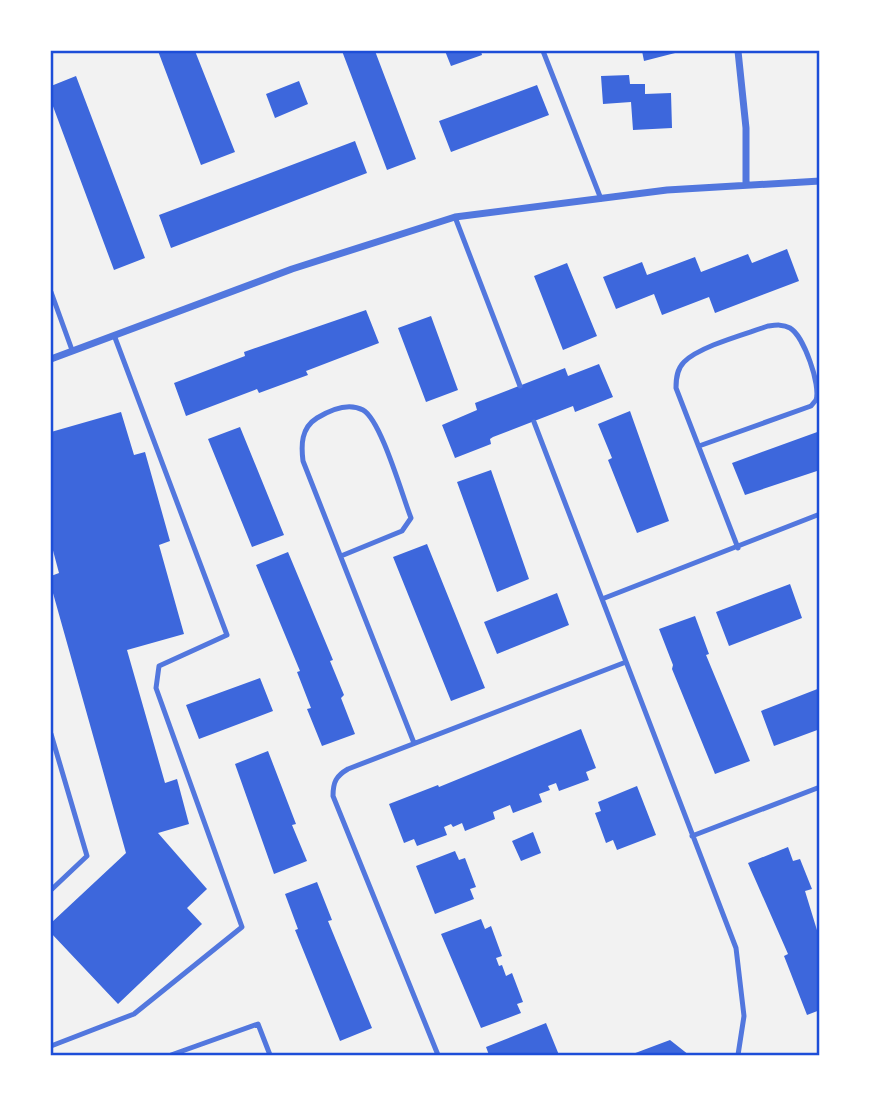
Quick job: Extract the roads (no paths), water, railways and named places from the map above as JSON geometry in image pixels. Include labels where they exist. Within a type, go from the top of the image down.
[{"type":"street","points":[[738,51],[746,128],[746,184]]},
{"type":"street","points":[[51,359],[292,269],[454,217],[746,184],[820,181]]},
{"type":"lane","points":[[543,51],[601,199]]},
{"type":"lane","points":[[454,217],[520,386]]},
{"type":"lane","points":[[51,292],[72,351]]},
{"type":"lane","points":[[699,446],[811,406],[816,400],[818,384],[799,336],[790,328],[779,324],[768,326],[694,355],[683,362],[676,374],[676,388],[738,548]]},
{"type":"lane","points":[[51,1046],[134,1014],[242,927],[156,688],[159,666],[227,635],[114,335]]},
{"type":"lane","points":[[341,556],[402,531],[411,518],[372,418],[352,406],[340,407],[315,419],[305,431],[301,446],[303,461],[414,743]]},
{"type":"lane","points":[[534,422],[736,948],[744,1016],[738,1055]]},
{"type":"lane","points":[[602,599],[820,514]]},
{"type":"lane","points":[[438,1055],[333,796],[333,784],[339,774],[348,769],[626,662]]},
{"type":"lane","points":[[51,734],[87,856],[51,890]]},
{"type":"lane","points":[[692,836],[820,788]]},
{"type":"lane","points":[[171,1055],[258,1024],[270,1055]]}]
